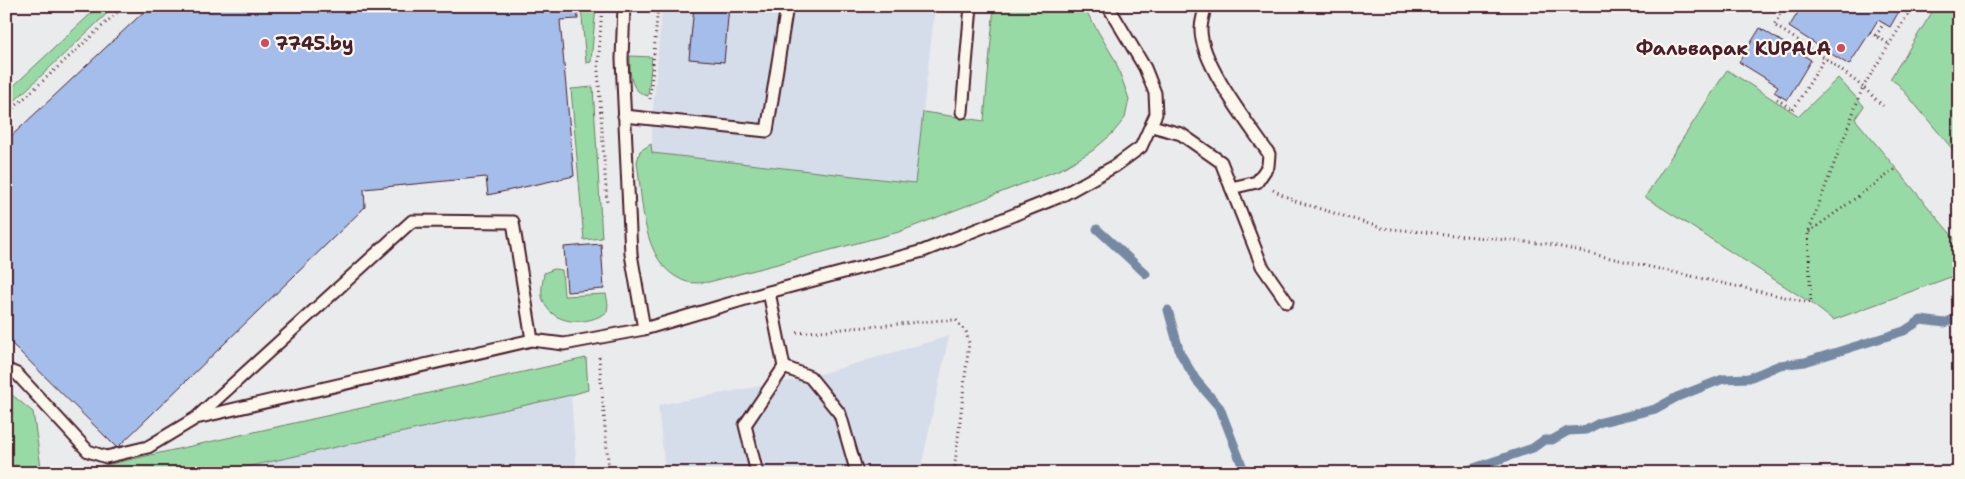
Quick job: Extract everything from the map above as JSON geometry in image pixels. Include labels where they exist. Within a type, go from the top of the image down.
[{"type":"lane","points":[[624,6],[622,58],[631,254],[644,329]]},
{"type":"lane","points":[[624,116],[767,131],[787,6]]},
{"type":"lane","points":[[962,112],[971,6]]},
{"type":"lane","points":[[196,418],[532,340],[564,344],[644,329],[769,292],[923,252],[1061,196],[1115,166],[1141,148],[1156,114],[1155,93],[1145,68],[1108,6]]},
{"type":"lane","points":[[1205,6],[1201,31],[1207,54],[1225,90],[1269,154],[1268,166],[1257,182],[1231,188]]},
{"type":"lane","points":[[1152,126],[1181,134],[1221,162],[1262,266],[1287,302]]},
{"type":"lane","points":[[6,369],[17,374],[88,451],[106,457],[148,447],[196,418],[412,221],[512,222],[532,340]]},
{"type":"lane","points":[[757,473],[744,425],[784,366],[769,292]]},
{"type":"lane","points":[[784,366],[810,377],[840,414],[857,473]]},
{"type":"path","points":[[6,115],[124,6]]},
{"type":"path","points":[[602,6],[598,70],[607,208]]},
{"type":"path","points":[[648,120],[658,6]]},
{"type":"path","points":[[1786,6],[1774,25],[1825,58],[1863,87],[1883,106]]},
{"type":"path","points":[[1257,182],[1295,201],[1382,228],[1548,244],[1811,303],[1808,233],[1863,87],[1913,6]]},
{"type":"path","points":[[1876,36],[1884,23]]},
{"type":"path","points":[[1870,32],[1889,44]]},
{"type":"path","points":[[1780,95],[1777,99],[1793,110],[1825,58]]},
{"type":"path","points":[[1808,233],[1897,168]]},
{"type":"path","points":[[777,328],[802,334],[956,320],[966,332],[969,343],[954,473]]},
{"type":"path","points":[[598,354],[609,473]]},
{"type":"shaded area","points":[[662,6],[935,6],[915,183],[652,153],[652,120]]},
{"type":"shaded area","points":[[949,336],[920,473],[665,473],[658,405],[810,377]]},
{"type":"shaded area","points":[[571,395],[577,473],[219,473]]},
{"type":"green space","points":[[99,6],[115,6],[6,109],[6,93]]},
{"type":"green space","points":[[581,6],[596,6],[591,62],[586,63]]},
{"type":"green space","points":[[994,6],[1083,6],[1115,60],[1129,99],[1125,118],[1112,134],[1092,151],[1061,169],[899,232],[709,282],[692,283],[682,280],[669,271],[659,259],[651,245],[643,211],[637,162],[640,151],[651,144],[652,153],[915,183],[923,112],[984,121]]},
{"type":"green space","points":[[1936,6],[1959,6],[1959,157],[1898,84],[1890,79]]},
{"type":"green space","points":[[630,56],[652,57],[648,96],[642,94],[634,86],[631,75]]},
{"type":"green space","points":[[1727,70],[1799,116],[1838,78],[1864,106],[1855,119],[1959,244],[1959,274],[1833,320],[1811,303],[1645,197]]},
{"type":"green space","points":[[593,87],[602,238],[584,240],[571,89]]},
{"type":"green space","points":[[554,269],[562,270],[564,296],[606,294],[607,312],[599,317],[581,321],[562,319],[554,315],[543,300],[542,290],[544,273]]},
{"type":"green space","points":[[586,358],[588,390],[571,395],[219,473],[70,473]]},
{"type":"green space","points":[[6,390],[33,412],[41,467],[50,473],[6,473]]},
{"type":"building","points":[[150,6],[577,6],[578,19],[560,20],[574,176],[488,195],[486,177],[364,189],[365,207],[117,448],[6,338],[6,141]]},
{"type":"building","points":[[694,6],[729,6],[724,62],[689,59]]},
{"type":"building","name":"Фальварак KUPALA","points":[[1802,6],[1902,6],[1890,27],[1878,20],[1849,65],[1789,27]]},
{"type":"building","points":[[1760,28],[1811,60],[1787,100],[1774,92],[1778,86],[1739,62]]},
{"type":"building","points":[[601,244],[604,289],[567,292],[564,247]]},
{"type":"waterway","points":[[1097,229],[1146,274]]},
{"type":"waterway","points":[[1168,310],[1180,353],[1196,380],[1220,408],[1245,473]]},
{"type":"waterway","points":[[1459,473],[1533,448],[1544,440],[1552,440],[1568,431],[1586,430],[1601,422],[1655,409],[1677,397],[1723,379],[1749,378],[1780,365],[1805,362],[1904,331],[1921,320],[1945,323],[1959,316]]},
{"type":"place","name":"7745.by","points":[[265,43]]},
{"type":"place","name":"Фальварак KUPALA","points":[[1841,48]]}]
